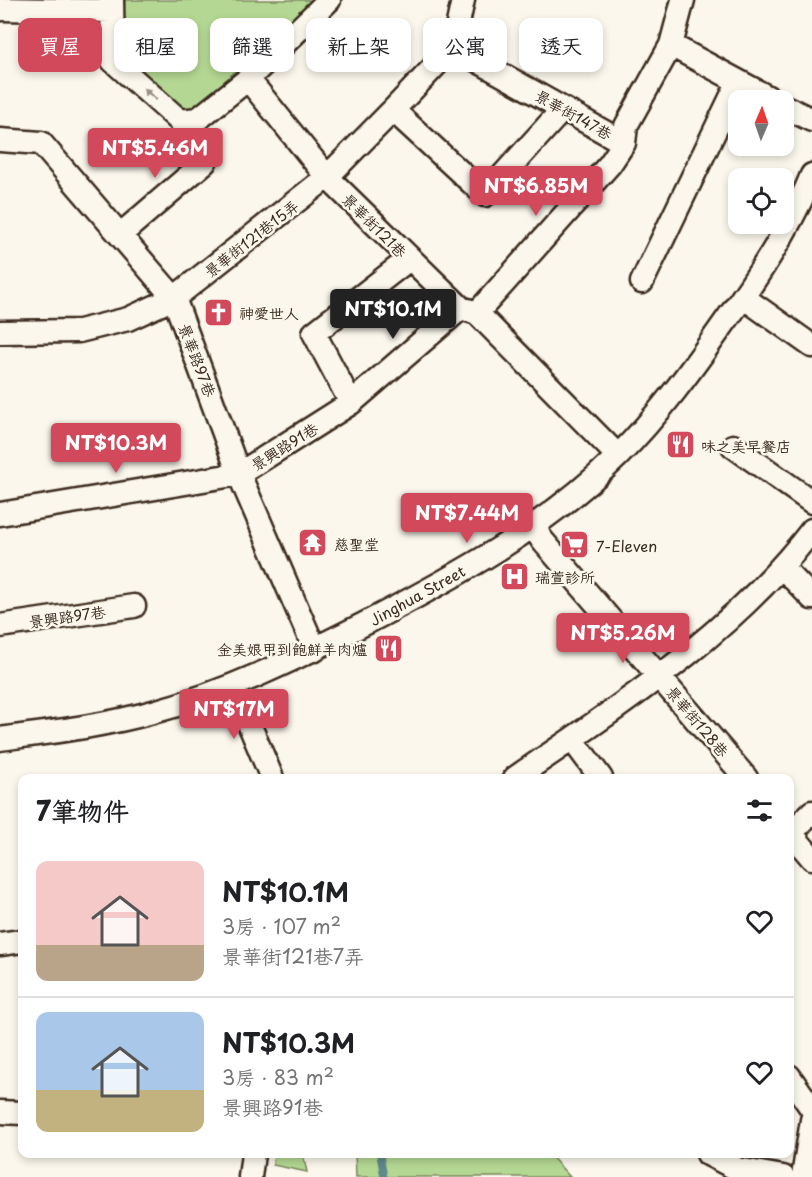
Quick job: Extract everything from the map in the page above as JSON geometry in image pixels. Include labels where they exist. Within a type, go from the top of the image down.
[{"type":"street","points":[[180,121],[198,119],[248,80],[328,0]]},
{"type":"street","points":[[459,18],[463,0]]},
{"type":"street","name":"景華街147巷","points":[[497,72],[624,142],[626,126],[671,45],[683,0]]},
{"type":"street","points":[[0,9],[111,5],[113,62],[180,121],[205,162],[120,235]]},
{"type":"street","points":[[671,45],[752,90]]},
{"type":"street","name":"景華街121巷15弄","points":[[0,332],[79,331],[128,319],[174,298],[327,177],[429,72]]},
{"type":"street","name":"景華街121巷","points":[[248,80],[327,177],[409,259],[469,311],[618,456]]},
{"type":"street","points":[[642,282],[738,83]]},
{"type":"street","points":[[393,110],[485,195],[563,109]]},
{"type":"street","points":[[794,111],[812,120]]},
{"type":"street","name":"景華路97巷","points":[[0,140],[41,142],[174,298],[239,474],[315,650]]},
{"type":"street","name":"景興路91巷","points":[[0,514],[239,474],[351,403],[469,311],[610,164],[624,142]]},
{"type":"street","name":"Jinghua Street","points":[[0,739],[113,721],[153,712],[233,686],[315,650],[431,589],[534,527],[618,456],[671,399],[743,297],[788,225],[812,175]]},
{"type":"street","points":[[351,403],[314,333],[409,259]]},
{"type":"street","points":[[743,297],[812,346]]},
{"type":"street","points":[[733,446],[812,502]]},
{"type":"street","name":"景華街128巷","points":[[534,527],[542,540],[743,774]]},
{"type":"street","points":[[521,774],[661,677],[783,568],[812,530]]},
{"type":"street","points":[[783,568],[812,598]]},
{"type":"street","name":"景興路97巷","points":[[0,626],[134,606]]},
{"type":"street","points":[[233,686],[270,774]]},
{"type":"street","points":[[572,739],[598,774]]},
{"type":"street","points":[[794,829],[812,812]]},
{"type":"street","points":[[794,838],[812,858]]},
{"type":"street","points":[[0,944],[18,942]]},
{"type":"street","points":[[794,1083],[812,1109]]},
{"type":"street","points":[[0,1112],[18,1113]]},
{"type":"street","points":[[803,1177],[812,1120]]},
{"type":"street","points":[[250,1177],[252,1158]]},
{"type":"street","points":[[716,1158],[737,1169],[783,1177]]},
{"type":"green space","points":[[123,0],[314,0],[294,18],[210,18],[210,72],[235,72],[194,109],[181,108],[139,72],[198,72],[198,18],[123,18]]},
{"type":"green space","points":[[274,1158],[304,1158],[307,1172],[273,1165]]},
{"type":"green space","points":[[355,1158],[553,1158],[570,1177],[356,1177]]},
{"type":"waterway","points":[[381,1158],[384,1177]]},
{"type":"place","name":"神愛世人","points":[[218,312]]},
{"type":"place","name":"味之美早餐店","points":[[680,445]]},
{"type":"place","name":"慈聖堂","points":[[313,543]]},
{"type":"place","name":"7-Eleven","points":[[575,545]]},
{"type":"place","name":"瑞萱診所","points":[[514,576]]},
{"type":"place","name":"金美娘甲到飽鮮羊肉爐","points":[[388,648]]}]
